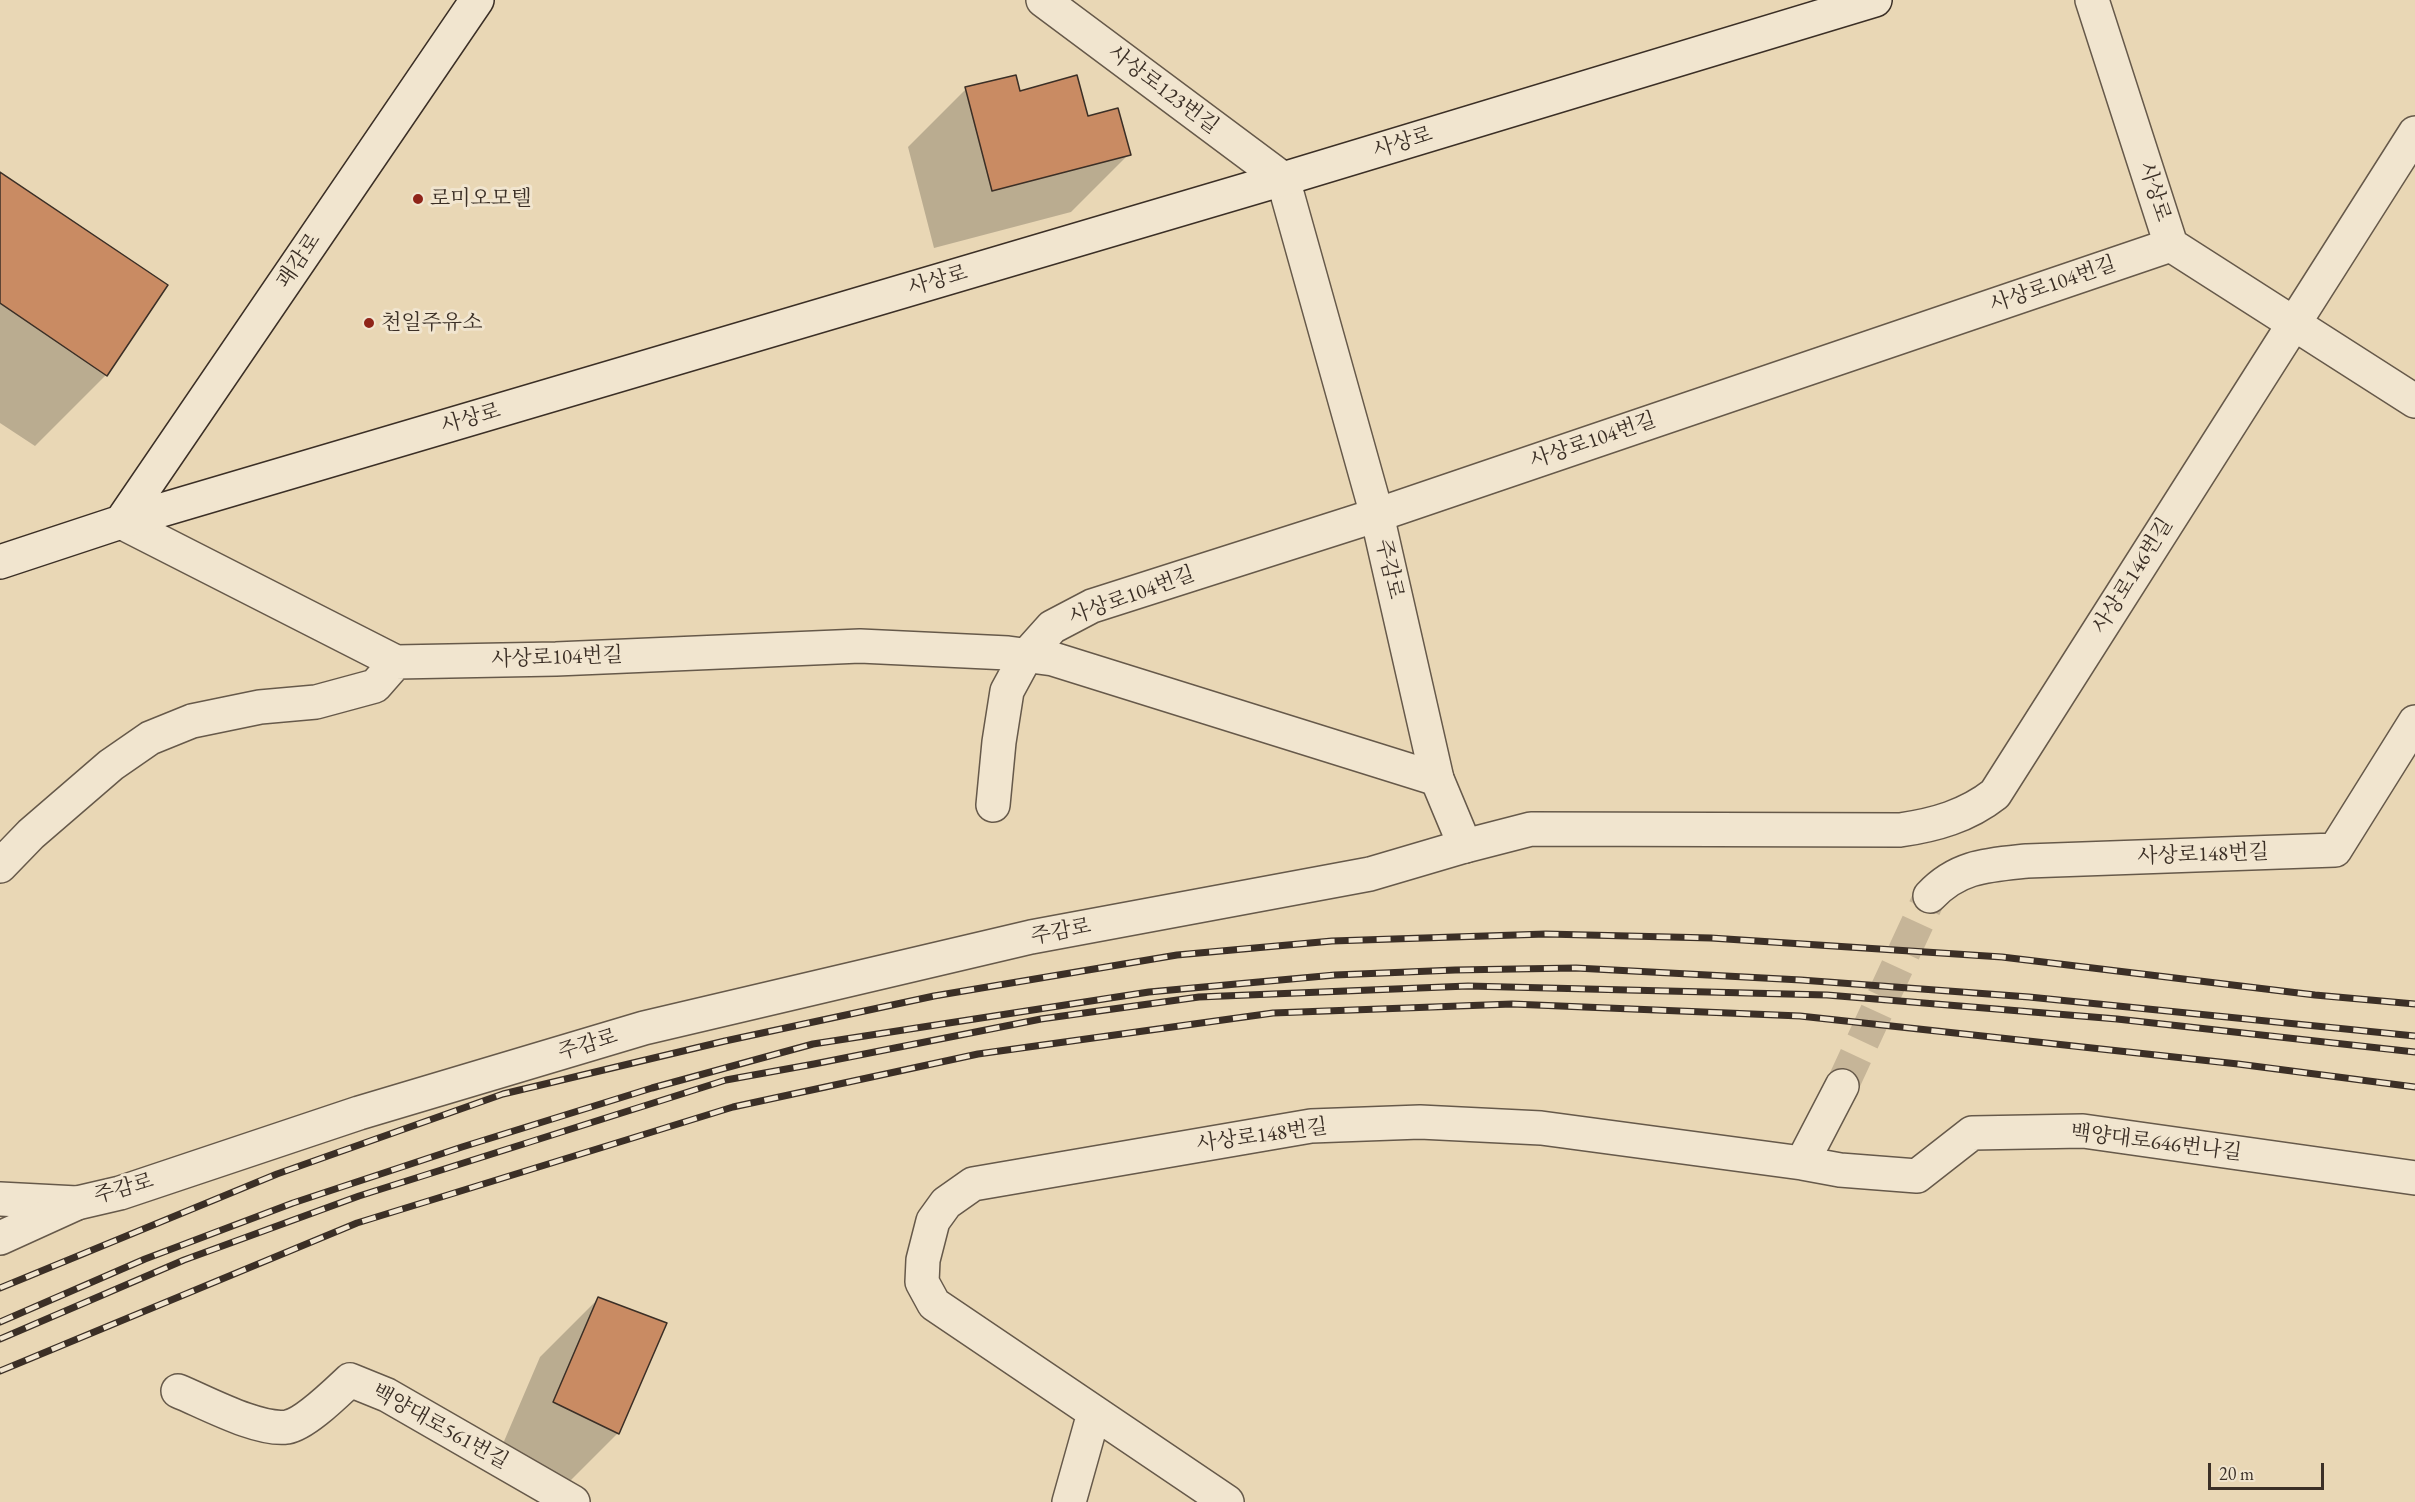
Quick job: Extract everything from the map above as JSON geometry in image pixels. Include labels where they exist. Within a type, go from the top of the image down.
[{"type":"street","name":"괘감로","points":[[121,522],[477,0]]},
{"type":"street","name":"사상로123번길","points":[[1043,0],[1283,179]]},
{"type":"street","name":"사상로","points":[[0,562],[121,522],[1283,179],[1875,0]]},
{"type":"street","name":"사상로","points":[[2092,0],[2171,245],[2294,322]]},
{"type":"street","name":"사상로146번길","points":[[1465,846],[1531,828],[1900,830],[1927,826],[1958,816],[1995,794],[2415,133]]},
{"type":"street","name":"주감로","points":[[0,1238],[77,1203],[120,1193],[359,1113],[644,1028],[1031,937],[1370,874],[1465,846],[1437,779],[1377,515],[1283,179]]},
{"type":"street","name":"사상로104번길","points":[[993,805],[999,741],[1007,691],[1026,656],[1052,627],[1092,606],[1377,515],[2171,245]]},
{"type":"street","points":[[2294,322],[2415,400]]},
{"type":"street","name":"사상로104번길","points":[[121,522],[396,662],[556,659],[860,646],[1053,659],[1437,779]]},
{"type":"street","points":[[0,866],[31,834],[111,765],[150,738],[192,721],[260,707],[316,702],[375,686],[396,662]]},
{"type":"street","name":"사상로148번길","points":[[1930,896],[1942,883],[1979,866],[2027,861],[2335,850],[2415,722]]},
{"type":"street","points":[[1802,1163],[1842,1086]]},
{"type":"street","name":"사상로148번길","points":[[1227,1502],[934,1304],[922,1282],[923,1260],[933,1221],[946,1203],[973,1184],[1311,1126],[1420,1122],[1541,1128],[1802,1163]]},
{"type":"street","name":"백양대로646번나길","points":[[1802,1163],[1840,1170],[1917,1176],[1972,1133],[2083,1131],[2415,1178]]},
{"type":"street","points":[[0,1199],[77,1203]]},
{"type":"street","name":"백양대로561번길","points":[[178,1391],[259,1424],[288,1427],[322,1407],[350,1380],[387,1395],[573,1502]]},
{"type":"street","points":[[1069,1502],[1094,1413]]},
{"type":"building","points":[[1016,75],[1020,91],[1077,75],[1088,116],[1118,108],[1131,155],[992,191],[965,87]]},
{"type":"building","points":[[0,172],[168,285],[107,376],[0,303]]},
{"type":"building","points":[[598,1297],[667,1323],[619,1434],[553,1402]]},
{"type":"tunnel","points":[[1842,1086],[1930,896]]},
{"type":"railway","points":[[0,1288],[277,1174],[503,1094],[725,1041],[934,996],[1177,955],[1332,941],[1546,934],[1711,938],[2002,957],[2315,995],[2415,1004]]},
{"type":"railway","points":[[0,1322],[145,1259],[293,1203],[652,1088],[813,1044],[1149,992],[1335,975],[1576,968],[1801,980],[2029,997],[2415,1036]]},
{"type":"railway","points":[[0,1339],[184,1260],[359,1196],[726,1080],[1041,1019],[1199,997],[1468,986],[1827,995],[2117,1019],[2415,1052]]},
{"type":"railway","points":[[0,1371],[357,1223],[733,1107],[978,1054],[1273,1013],[1512,1004],[1800,1016],[2238,1064],[2415,1087]]},
{"type":"place","name":"로미오모텔","points":[[418,199]]},
{"type":"place","name":"천일주유소","points":[[369,323]]}]
